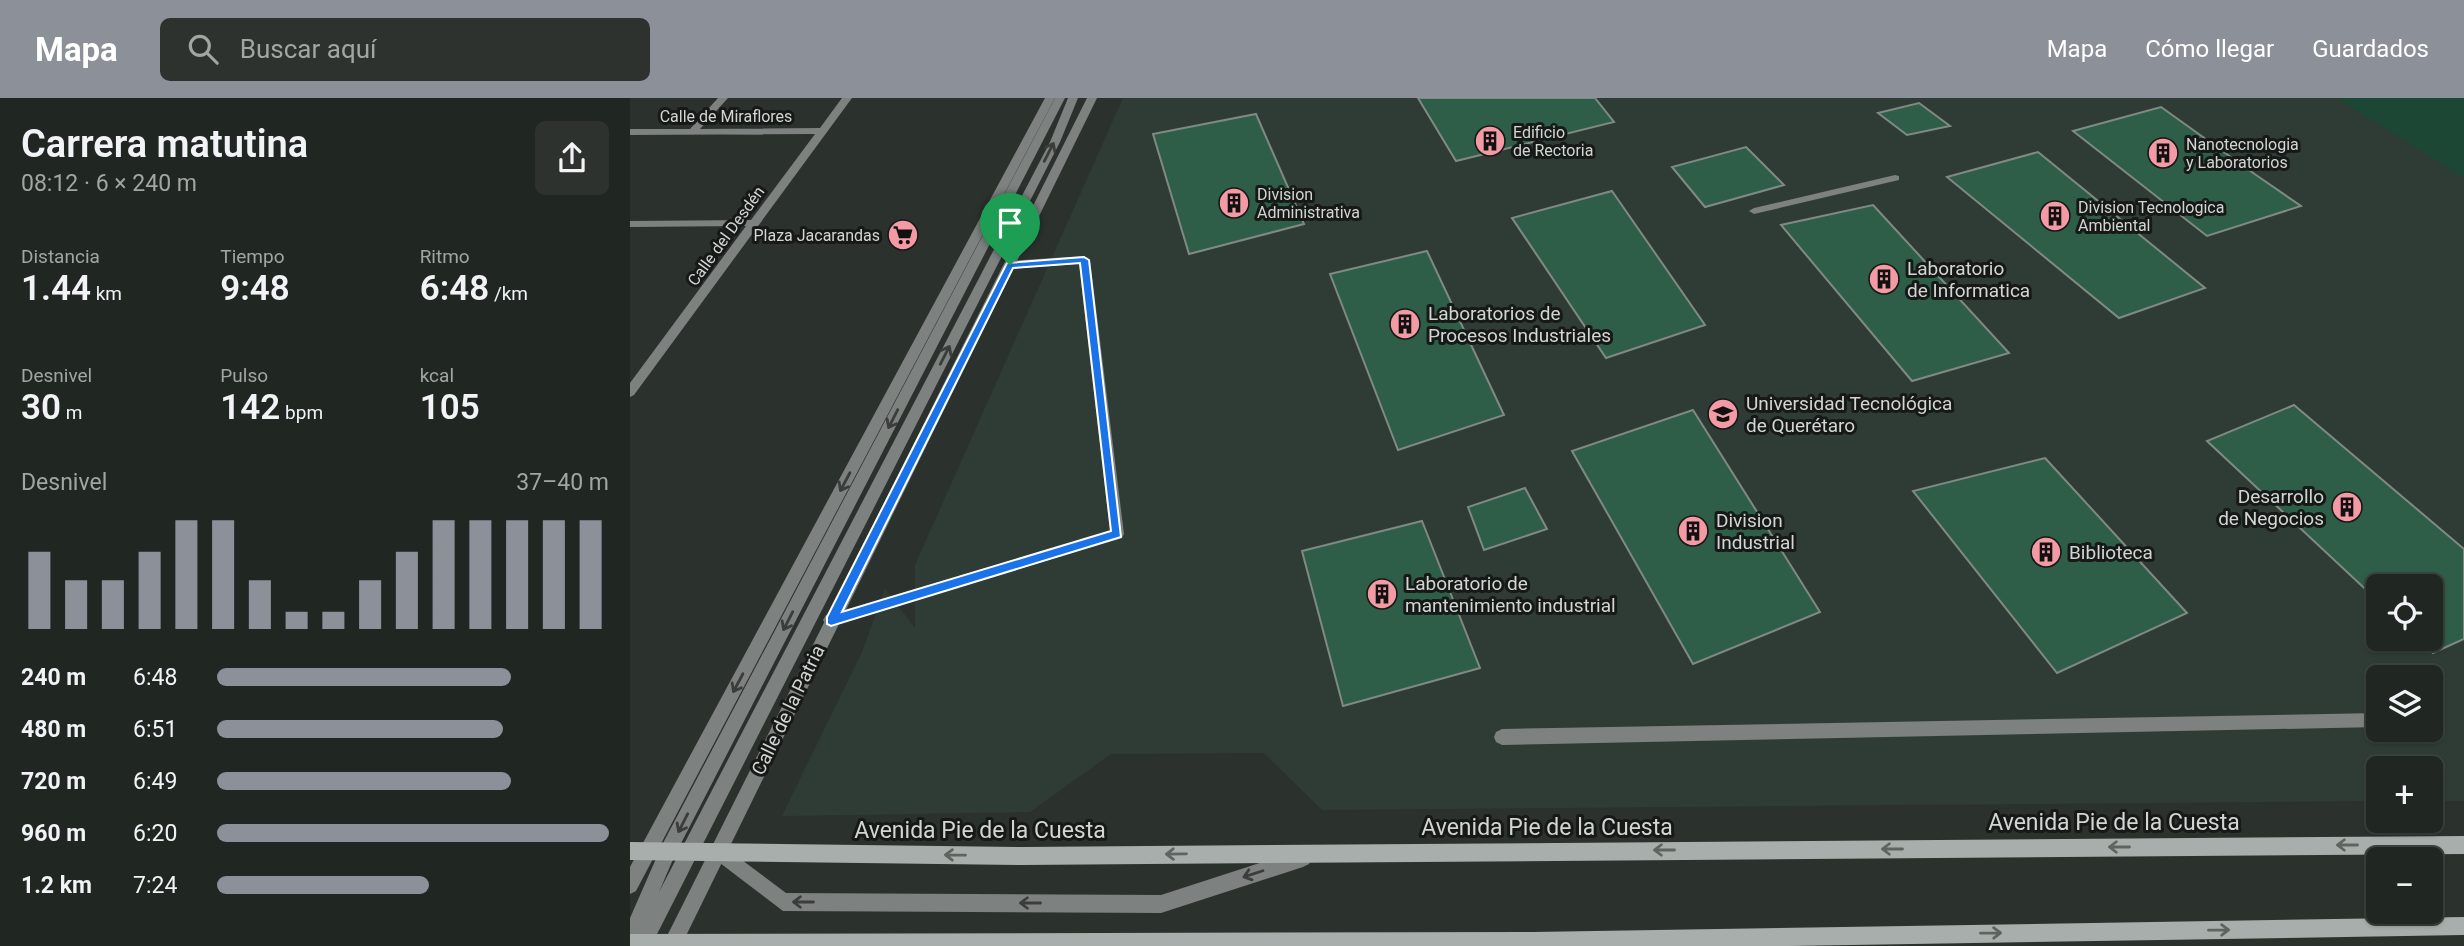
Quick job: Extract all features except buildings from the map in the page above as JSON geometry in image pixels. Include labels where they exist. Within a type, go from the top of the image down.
[{"type":"main road","name":"Avenida Pie de la Cuesta","points":[[639,851],[1023,856],[2464,845]]},
{"type":"main road","points":[[636,943],[1533,943],[2464,926]]},
{"type":"street","points":[[692,132],[723,98]]},
{"type":"street","name":"Calle del Desdén","points":[[630,392],[847,98]]},
{"type":"street","points":[[630,885],[639,851],[1050,98]]},
{"type":"street","points":[[636,943],[668,851],[1060,98]]},
{"type":"street","points":[[636,943],[689,851],[1055,142],[1073,98]]},
{"type":"street","name":"Calle de la Patria","points":[[673,944],[831,620],[1092,98]]},
{"type":"street","name":"Calle de Miraflores","points":[[630,132],[823,131]]},
{"type":"street","points":[[1754,211],[1895,178]]},
{"type":"street","points":[[630,224],[755,223]]},
{"type":"street","points":[[831,620],[1117,534],[1084,260],[1010,265]]},
{"type":"street","points":[[1502,737],[2366,720]]},
{"type":"street","points":[[718,851],[783,902],[1147,904],[1161,904],[1318,853]]},
{"type":"shaded area","name":"Universidad Tecnológica de Querétaro","points":[[1123,98],[2464,98],[2464,801],[2443,801],[2443,756],[2366,756],[2366,801],[1322,810],[1264,753],[1111,754],[1030,812],[782,816],[862,652],[885,589],[915,628],[915,565]]},
{"type":"green space","points":[[2337,98],[2464,98],[2464,178]]},
{"type":"place","name":"Edificio de Rectoria","points":[[1490,141]]},
{"type":"place","name":"Nanotecnologia y Laboratorios","points":[[2163,153]]},
{"type":"place","name":"Division Administrativa","points":[[1234,203]]},
{"type":"place","name":"Division Tecnologica Ambiental","points":[[2055,216]]},
{"type":"place","name":"Plaza Jacarandas","points":[[903,235]]},
{"type":"place","name":"Laboratorio de Informatica","points":[[1884,279]]},
{"type":"place","name":"Laboratorios de Procesos Industriales","points":[[1405,324]]},
{"type":"place","name":"Universidad Tecnológica de Querétaro","points":[[1723,414]]},
{"type":"place","name":"Desarrollo de Negocios","points":[[2347,507]]},
{"type":"place","name":"Division Industrial","points":[[1693,531]]},
{"type":"place","name":"Biblioteca","points":[[2046,552]]},
{"type":"place","name":"Laboratorio de mantenimiento industrial","points":[[1382,594]]},
{"type":"route","points":[[1084,260],[1117,534],[831,620],[921,443],[1010,265],[1084,260]]}]
